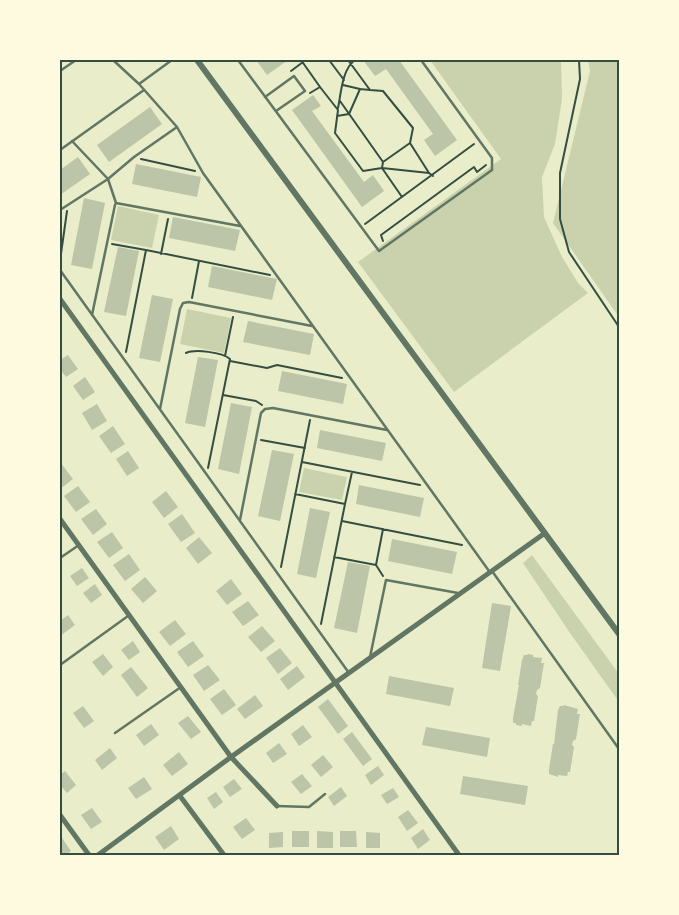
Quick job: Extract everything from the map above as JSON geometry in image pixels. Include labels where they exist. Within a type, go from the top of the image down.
[{"type":"street","points":[[197,60],[619,634]]},
{"type":"street","points":[[60,299],[460,855]]},
{"type":"street","points":[[60,518],[231,757],[277,806]]},
{"type":"street","points":[[98,855],[231,757],[545,533]]},
{"type":"street","points":[[180,796],[224,855]]},
{"type":"street","points":[[60,816],[90,855]]},
{"type":"lane","points":[[60,71],[76,60]]},
{"type":"lane","points":[[113,60],[139,84],[177,127],[203,173],[619,749]]},
{"type":"lane","points":[[139,84],[172,60]]},
{"type":"lane","points":[[238,60],[379,251],[492,170],[492,158],[421,60]]},
{"type":"lane","points":[[265,97],[294,76],[305,90],[276,111]]},
{"type":"lane","points":[[60,150],[144,90]]},
{"type":"lane","points":[[60,210],[108,178],[177,127]]},
{"type":"lane","points":[[72,141],[108,178],[116,203],[92,315]]},
{"type":"lane","points":[[116,203],[242,227]]},
{"type":"lane","points":[[60,270],[349,673]]},
{"type":"lane","points":[[160,409],[180,309],[184,303],[191,302],[314,326]]},
{"type":"lane","points":[[240,521],[261,413],[265,409],[273,408],[388,431]]},
{"type":"lane","points":[[60,558],[79,544]]},
{"type":"lane","points":[[369,659],[386,580],[460,594]]},
{"type":"lane","points":[[60,664],[129,615]]},
{"type":"lane","points":[[115,733],[181,687]]},
{"type":"lane","points":[[277,806],[309,807],[325,794]]},
{"type":"path","points":[[329,60],[344,80]]},
{"type":"path","points":[[348,60],[370,90]]},
{"type":"path","points":[[355,60],[350,63],[344,80],[335,133],[363,171],[382,168],[429,173]]},
{"type":"path","points":[[579,60],[580,80],[560,173],[560,219],[569,252],[619,327]]},
{"type":"path","points":[[287,74],[302,61],[338,110]]},
{"type":"path","points":[[343,85],[384,91],[413,128],[410,143],[383,162]]},
{"type":"path","points":[[306,96],[320,87]]},
{"type":"path","points":[[349,114],[360,89]]},
{"type":"path","points":[[340,101],[383,162],[382,168],[402,197]]},
{"type":"path","points":[[337,116],[349,114]]},
{"type":"path","points":[[361,227],[479,140]]},
{"type":"path","points":[[410,143],[432,176]]},
{"type":"path","points":[[475,144],[479,149]]},
{"type":"path","points":[[134,157],[203,173]]},
{"type":"path","points":[[380,242],[384,241],[381,235],[474,167],[477,172],[486,166],[488,161]]},
{"type":"path","points":[[60,261],[68,204]]},
{"type":"path","points":[[161,254],[170,212]]},
{"type":"path","points":[[107,243],[278,277]]},
{"type":"path","points":[[124,360],[146,250]]},
{"type":"path","points":[[191,302],[199,261]]},
{"type":"path","points":[[225,356],[234,311]]},
{"type":"path","points":[[186,353],[195,350],[225,356],[230,361],[267,368],[277,365],[352,380]]},
{"type":"path","points":[[207,475],[230,361]]},
{"type":"path","points":[[223,395],[256,402],[265,409]]},
{"type":"path","points":[[279,576],[311,415]]},
{"type":"path","points":[[256,439],[305,448]]},
{"type":"path","points":[[302,462],[428,487]]},
{"type":"path","points":[[319,632],[352,472]]},
{"type":"path","points":[[295,494],[345,504]]},
{"type":"path","points":[[342,520],[471,546]]},
{"type":"path","points":[[376,566],[383,529]]},
{"type":"path","points":[[334,557],[376,566],[386,580]]},
{"type":"green space","points":[[430,60],[561,60],[562,99],[555,144],[542,177],[544,217],[562,257],[578,283],[588,293],[454,392],[358,262],[501,159]]},
{"type":"green space","points":[[588,60],[619,60],[619,317],[553,223],[590,71]]},
{"type":"green space","points":[[118,206],[159,215],[152,248],[111,240]]},
{"type":"green space","points":[[187,309],[231,318],[224,353],[180,344]]},
{"type":"green space","points":[[304,468],[347,477],[342,500],[299,492]]},
{"type":"green space","points":[[532,555],[619,674],[619,702],[523,563]]},
{"type":"building","points":[[256,60],[288,60],[267,75]]},
{"type":"building","points":[[363,60],[399,60],[457,140],[435,156],[424,140],[433,134],[386,69],[375,76]]},
{"type":"building","points":[[313,95],[321,106],[312,111],[364,182],[373,175],[384,191],[362,207],[292,110]]},
{"type":"building","points":[[150,107],[162,124],[109,162],[97,145]]},
{"type":"building","points":[[78,157],[90,174],[60,195],[60,170]]},
{"type":"building","points":[[136,164],[201,177],[197,197],[132,184]]},
{"type":"building","points":[[84,198],[105,203],[92,269],[71,265]]},
{"type":"building","points":[[173,217],[240,230],[235,251],[169,238]]},
{"type":"building","points":[[118,247],[139,251],[126,316],[104,312]]},
{"type":"building","points":[[212,266],[277,279],[272,300],[208,287]]},
{"type":"building","points":[[152,295],[173,299],[160,362],[139,358]]},
{"type":"building","points":[[248,321],[314,334],[310,355],[243,342]]},
{"type":"building","points":[[68,355],[78,369],[66,377],[60,369],[60,360]]},
{"type":"building","points":[[198,357],[218,360],[205,427],[185,423]]},
{"type":"building","points":[[282,371],[347,384],[343,404],[278,391]]},
{"type":"building","points":[[85,377],[95,392],[83,400],[73,386]]},
{"type":"building","points":[[231,403],[252,407],[239,474],[218,469]]},
{"type":"building","points":[[97,404],[107,421],[92,430],[82,413]]},
{"type":"building","points":[[113,426],[125,444],[111,453],[99,436]]},
{"type":"building","points":[[320,430],[386,443],[382,461],[317,448]]},
{"type":"building","points":[[272,450],[294,454],[280,521],[258,516]]},
{"type":"building","points":[[128,451],[139,468],[127,476],[116,459]]},
{"type":"building","points":[[60,462],[73,479],[60,489]]},
{"type":"building","points":[[359,485],[424,498],[420,517],[356,504]]},
{"type":"building","points":[[78,486],[90,502],[76,512],[64,496]]},
{"type":"building","points":[[166,491],[178,507],[164,518],[152,502]]},
{"type":"building","points":[[310,508],[330,512],[316,578],[297,574]]},
{"type":"building","points":[[96,509],[107,524],[93,535],[81,519]]},
{"type":"building","points":[[182,514],[195,533],[181,542],[168,524]]},
{"type":"building","points":[[112,532],[123,548],[109,558],[97,542]]},
{"type":"building","points":[[199,537],[212,553],[198,564],[186,548]]},
{"type":"building","points":[[392,539],[457,552],[452,574],[388,561]]},
{"type":"building","points":[[129,554],[140,570],[125,581],[113,565]]},
{"type":"building","points":[[348,562],[370,566],[357,633],[334,628]]},
{"type":"building","points":[[82,568],[89,578],[77,586],[70,576]]},
{"type":"building","points":[[145,577],[157,591],[143,603],[131,589]]},
{"type":"building","points":[[231,579],[242,594],[227,605],[216,591]]},
{"type":"building","points":[[95,584],[102,595],[91,603],[83,593]]},
{"type":"building","points":[[248,601],[259,615],[243,626],[232,612]]},
{"type":"building","points":[[492,603],[511,606],[500,671],[482,668]]},
{"type":"building","points":[[68,615],[75,625],[60,636],[60,621]]},
{"type":"building","points":[[175,620],[186,634],[170,646],[159,632]]},
{"type":"building","points":[[262,626],[275,641],[261,652],[248,637]]},
{"type":"building","points":[[133,641],[140,652],[129,660],[121,650]]},
{"type":"building","points":[[193,641],[204,656],[188,667],[177,652]]},
{"type":"building","points":[[280,648],[292,663],[278,674],[266,658]]},
{"type":"building","points":[[103,654],[113,667],[103,676],[92,662]]},
{"type":"building","points":[[524,655],[533,655],[533,657],[542,658],[541,663],[544,663],[540,688],[536,694],[538,696],[534,721],[532,721],[531,726],[522,724],[522,726],[513,723],[513,718],[522,660]]},
{"type":"building","points":[[208,665],[220,680],[204,691],[193,675]]},
{"type":"building","points":[[297,666],[305,677],[288,690],[280,679]]},
{"type":"building","points":[[131,667],[148,688],[137,697],[121,675]]},
{"type":"building","points":[[389,676],[454,688],[450,706],[386,694]]},
{"type":"building","points":[[224,689],[236,705],[222,715],[210,699]]},
{"type":"building","points":[[255,695],[263,706],[245,719],[237,709]]},
{"type":"building","points":[[328,699],[348,726],[338,734],[318,707]]},
{"type":"building","points":[[564,705],[578,709],[577,714],[580,714],[576,739],[572,745],[574,747],[570,772],[568,772],[567,776],[558,775],[558,777],[549,774],[549,769],[558,710],[560,706]]},
{"type":"building","points":[[83,706],[94,721],[84,728],[73,713]]},
{"type":"building","points":[[188,716],[201,732],[191,739],[178,723]]},
{"type":"building","points":[[151,724],[159,735],[144,746],[136,735]]},
{"type":"building","points":[[303,725],[312,737],[299,746],[291,734]]},
{"type":"building","points":[[426,727],[490,738],[487,757],[422,745]]},
{"type":"building","points":[[352,732],[372,759],[363,766],[343,739]]},
{"type":"building","points":[[279,743],[287,754],[273,763],[266,753]]},
{"type":"building","points":[[110,748],[117,758],[102,770],[95,760]]},
{"type":"building","points":[[179,752],[188,764],[172,776],[163,765]]},
{"type":"building","points":[[323,755],[333,767],[321,777],[311,765]]},
{"type":"building","points":[[378,766],[384,775],[371,785],[365,775]]},
{"type":"building","points":[[65,771],[76,785],[67,793],[60,785],[60,775]]},
{"type":"building","points":[[302,774],[312,786],[301,794],[291,782]]},
{"type":"building","points":[[463,776],[528,786],[525,805],[460,794]]},
{"type":"building","points":[[144,777],[152,789],[136,799],[128,788]]},
{"type":"building","points":[[234,779],[242,789],[230,797],[223,787]]},
{"type":"building","points":[[341,787],[347,796],[334,806],[328,797]]},
{"type":"building","points":[[393,788],[399,797],[387,804],[381,795]]},
{"type":"building","points":[[216,792],[223,802],[214,809],[207,798]]},
{"type":"building","points":[[92,808],[102,822],[91,829],[81,815]]},
{"type":"building","points":[[408,810],[418,823],[407,831],[398,817]]},
{"type":"building","points":[[246,818],[255,830],[242,839],[233,827]]},
{"type":"building","points":[[171,826],[179,839],[164,850],[155,837]]},
{"type":"building","points":[[423,829],[430,840],[418,849],[411,838]]},
{"type":"building","points":[[292,831],[309,831],[309,847],[292,847]]},
{"type":"building","points":[[317,831],[333,832],[333,848],[317,848]]},
{"type":"building","points":[[340,831],[356,831],[357,847],[340,847]]},
{"type":"building","points":[[283,832],[283,847],[269,848],[269,833]]},
{"type":"building","points":[[366,832],[380,833],[380,848],[366,848]]},
{"type":"building","points":[[62,838],[71,851],[66,855],[60,855],[60,840]]}]
